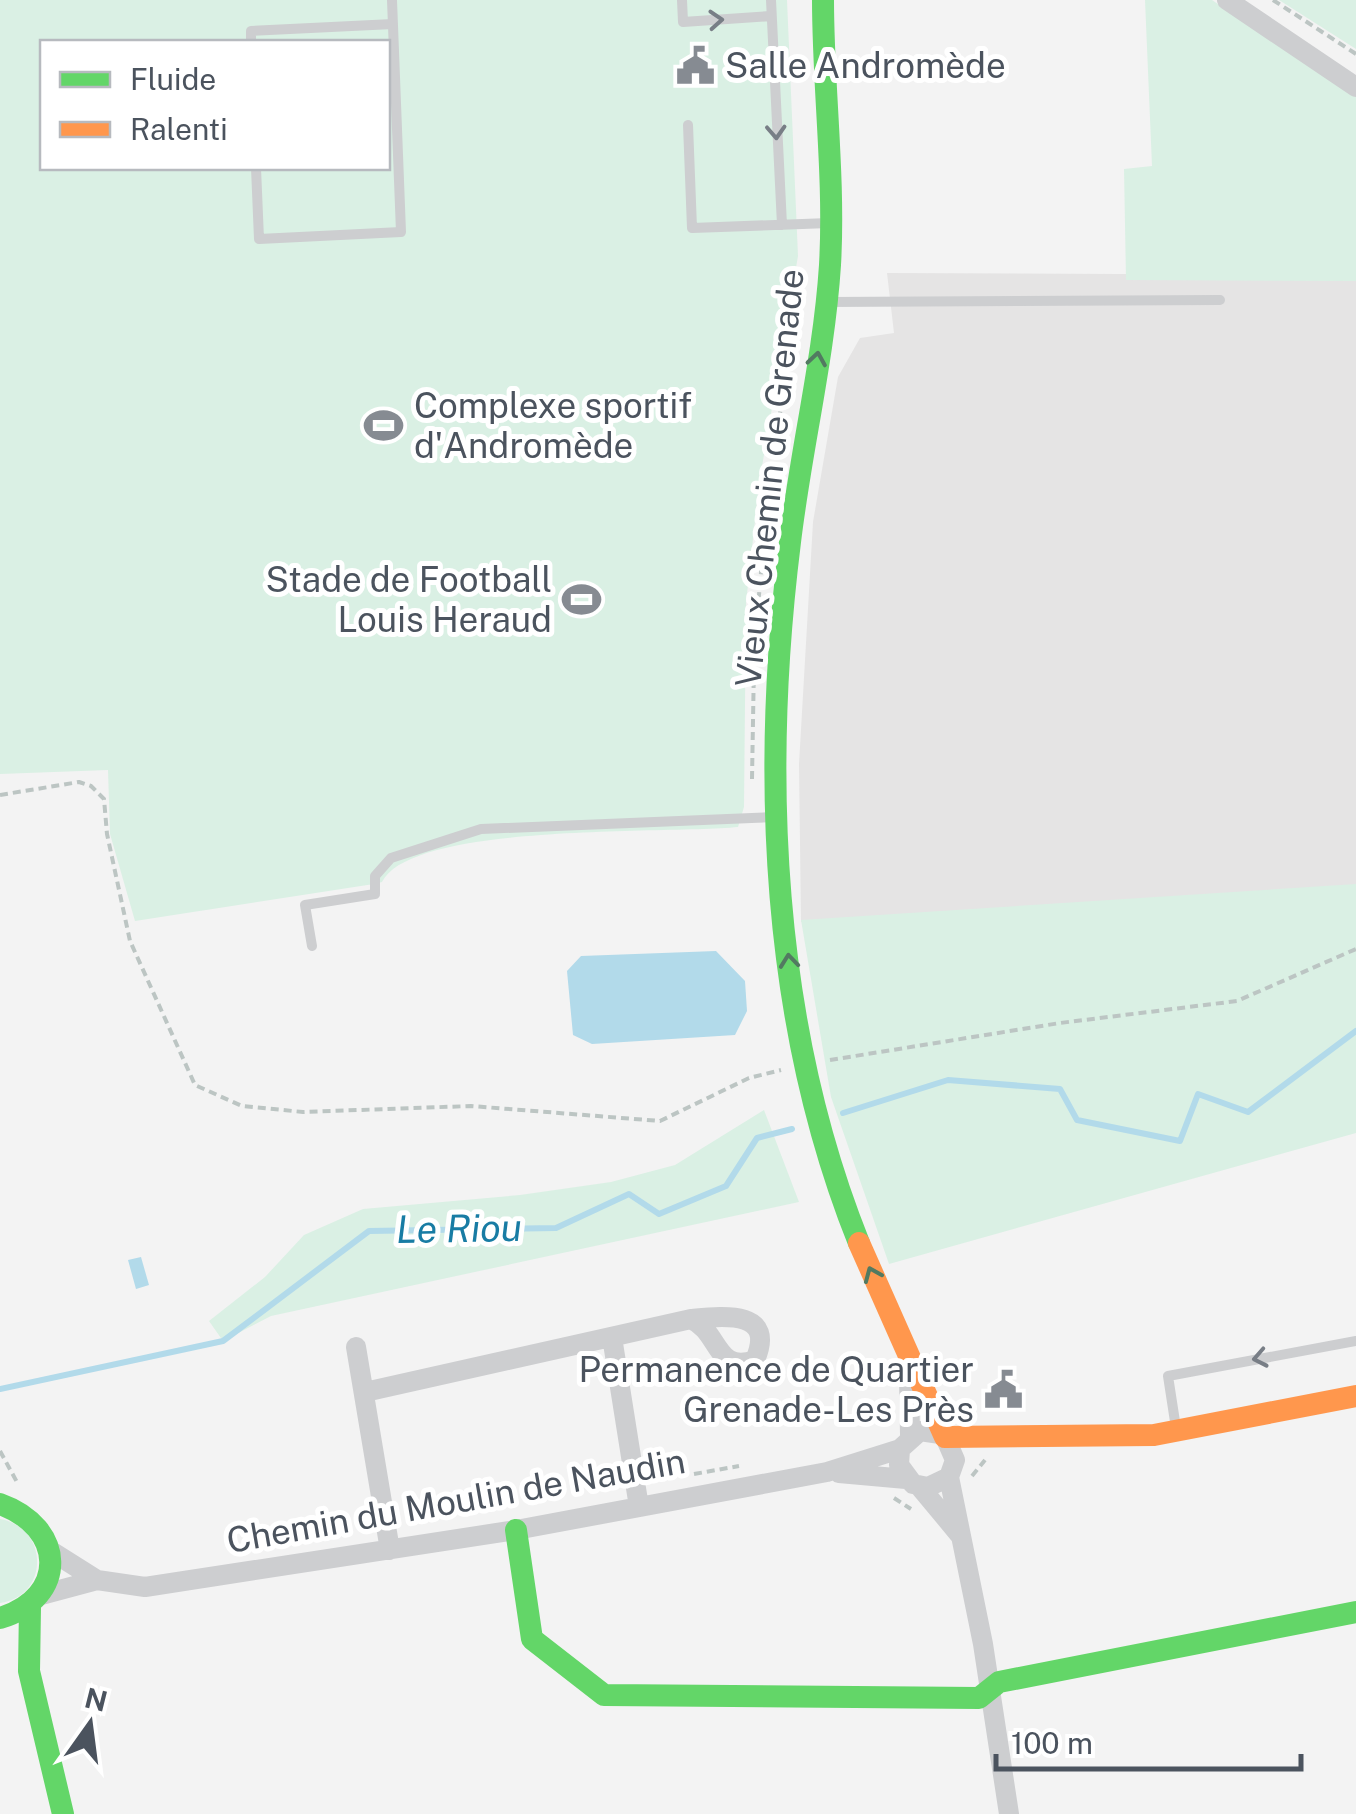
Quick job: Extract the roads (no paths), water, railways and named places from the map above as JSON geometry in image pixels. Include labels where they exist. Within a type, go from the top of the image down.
[{"type":"street","name":"Vieux Chemin de Grenade","points":[[822,0],[830,223],[826,302],[786,576],[779,685],[779,817],[790,975],[816,1110],[843,1201],[908,1364],[943,1435]]},
{"type":"street","points":[[1227,0],[1356,87]]},
{"type":"street","points":[[365,1392],[691,1319]]},
{"type":"street","points":[[612,1337],[639,1507]]},
{"type":"street","points":[[356,1347],[390,1550]]},
{"type":"street","name":"Vieux Chemin de Grenade","points":[[905,1442],[908,1364]]},
{"type":"street","points":[[959,1534],[898,1465],[905,1442],[920,1431],[1014,1437],[1176,1431],[1356,1396]]},
{"type":"street","points":[[943,1435],[952,1468],[959,1534],[990,1691],[1008,1814]]},
{"type":"street","points":[[913,1483],[936,1486],[980,1446],[1014,1437]]},
{"type":"street","name":"Chemin du Moulin de Naudin","points":[[51,1550],[97,1580],[145,1587],[516,1530],[827,1472],[905,1442]]},
{"type":"street","name":"Chemin du Moulin de Naudin","points":[[827,1472],[913,1483]]},
{"type":"street","points":[[0,1488],[8,1506],[42,1528],[51,1550],[51,1574],[36,1601],[29,1670],[63,1814]]},
{"type":"street","points":[[516,1530],[532,1639],[604,1694],[978,1698],[1000,1682],[1356,1612]]},
{"type":"street","name":"Chemin du Moulin de Naudin","points":[[36,1601],[97,1580]]},
{"type":"street","points":[[0,1618],[36,1601]]},
{"type":"street","points":[[0,1635],[29,1670]]},
{"type":"lane","points":[[256,170],[259,239],[401,232],[392,0]]},
{"type":"lane","points":[[682,0],[683,22],[771,16]]},
{"type":"lane","points":[[770,0],[782,225]]},
{"type":"lane","points":[[251,40],[251,31],[393,24]]},
{"type":"lane","points":[[688,126],[692,228],[830,223]]},
{"type":"lane","points":[[826,302],[1220,300]]},
{"type":"lane","points":[[312,946],[305,905],[375,894],[374,876],[391,858],[481,829],[779,817]]},
{"type":"lane","points":[[1176,1431],[1168,1376],[1356,1340]]},
{"type":"water","points":[[716,951],[745,981],[747,1011],[735,1035],[592,1044],[573,1035],[567,971],[581,956]]},
{"type":"water","points":[[141,1257],[149,1285],[136,1289],[128,1260]]},
{"type":"waterway","name":"Le Riou","points":[[843,1113],[948,1080],[1060,1089],[1077,1120],[1180,1141],[1198,1094],[1248,1112],[1356,1031]]},
{"type":"waterway","name":"Le Riou","points":[[0,1389],[223,1341],[369,1231],[556,1228],[629,1194],[659,1214],[726,1186],[757,1138],[792,1129]]},
{"type":"place","name":"Salle Andromède","points":[[695,66]]},
{"type":"place","name":"Complexe sportif d'Andromède","points":[[384,426]]},
{"type":"place","name":"Stade de Football Louis Heraud","points":[[582,600]]},
{"type":"place","name":"Permanence de Quartier Grenade-Les Près","points":[[1004,1390]]}]
